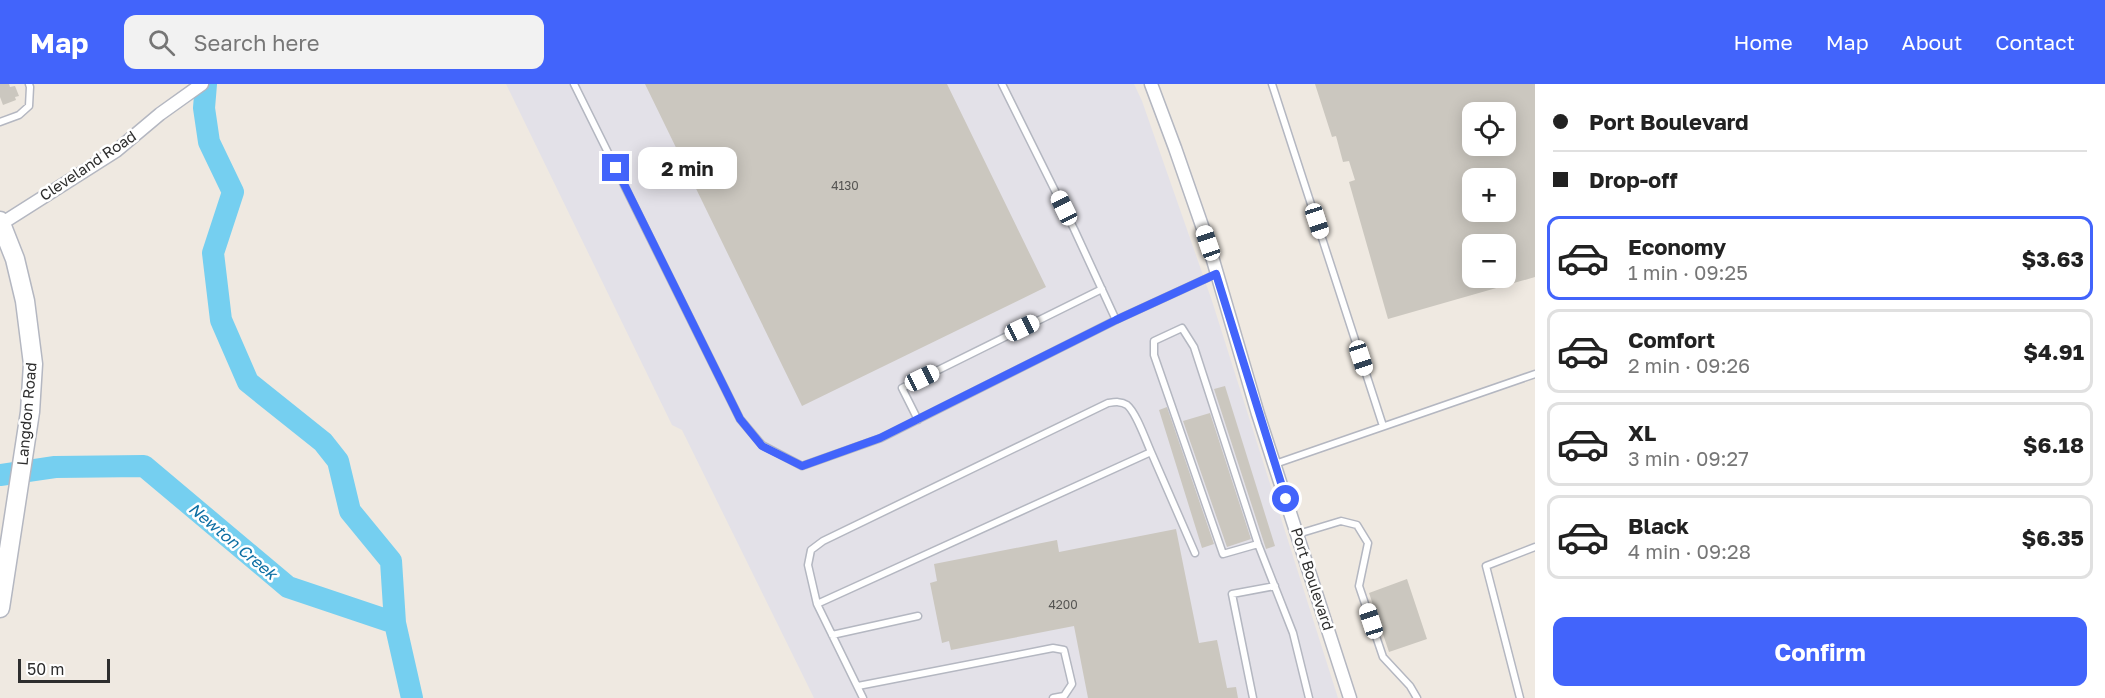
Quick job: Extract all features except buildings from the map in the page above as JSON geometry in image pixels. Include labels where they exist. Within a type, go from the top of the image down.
[{"type":"street","name":"Cleveland Road","points":[[1,222],[116,151],[160,114],[202,84]]},
{"type":"street","name":"Port Boulevard","points":[[1151,84],[1175,147],[1350,698]]},
{"type":"street","name":"Langdon Road","points":[[0,608],[26,438],[33,373],[25,301],[15,259],[1,222]]},
{"type":"lane","points":[[0,122],[19,115],[29,106],[29,84]]},
{"type":"lane","points":[[574,84],[740,419],[762,446],[802,466],[880,438],[1116,320],[1216,274]]},
{"type":"lane","points":[[1002,84],[1116,320]]},
{"type":"lane","points":[[1272,84],[1383,426]]},
{"type":"lane","points":[[918,420],[902,388],[1102,289]]},
{"type":"lane","points":[[1258,544],[1223,554],[1219,543],[1154,355],[1154,341],[1182,328],[1194,347],[1258,544],[1293,633],[1309,698]]},
{"type":"lane","points":[[1275,464],[1535,374]]},
{"type":"lane","points":[[863,698],[817,604],[808,565],[812,550],[823,541],[1108,403],[1117,402],[1126,405],[1131,411],[1195,553]]},
{"type":"lane","points":[[817,604],[1151,453]]},
{"type":"lane","points":[[1298,534],[1341,521],[1357,525],[1368,543],[1359,586],[1383,657],[1410,686],[1417,698]]},
{"type":"lane","points":[[1520,698],[1486,566],[1535,548]]},
{"type":"lane","points":[[1253,698],[1232,594],[1275,586]]},
{"type":"lane","points":[[832,634],[918,616]]},
{"type":"lane","points":[[858,686],[1053,648],[1065,650],[1072,684],[1064,696],[1053,698]]},
{"type":"shaded area","points":[[506,84],[1134,84],[1212,301],[1338,698],[814,698],[682,430],[672,425]]},
{"type":"waterway","points":[[206,84],[204,108],[209,142],[233,192],[213,253],[221,320],[248,382],[323,442],[338,461],[350,511],[391,561],[395,623]]},
{"type":"waterway","name":"Newton Creek","points":[[0,475],[55,467],[144,466],[288,587],[395,623],[412,698]]},
{"type":"route","points":[[616,168],[740,419],[762,446],[802,466],[880,438],[1116,320],[1216,274],[1286,499]]}]
